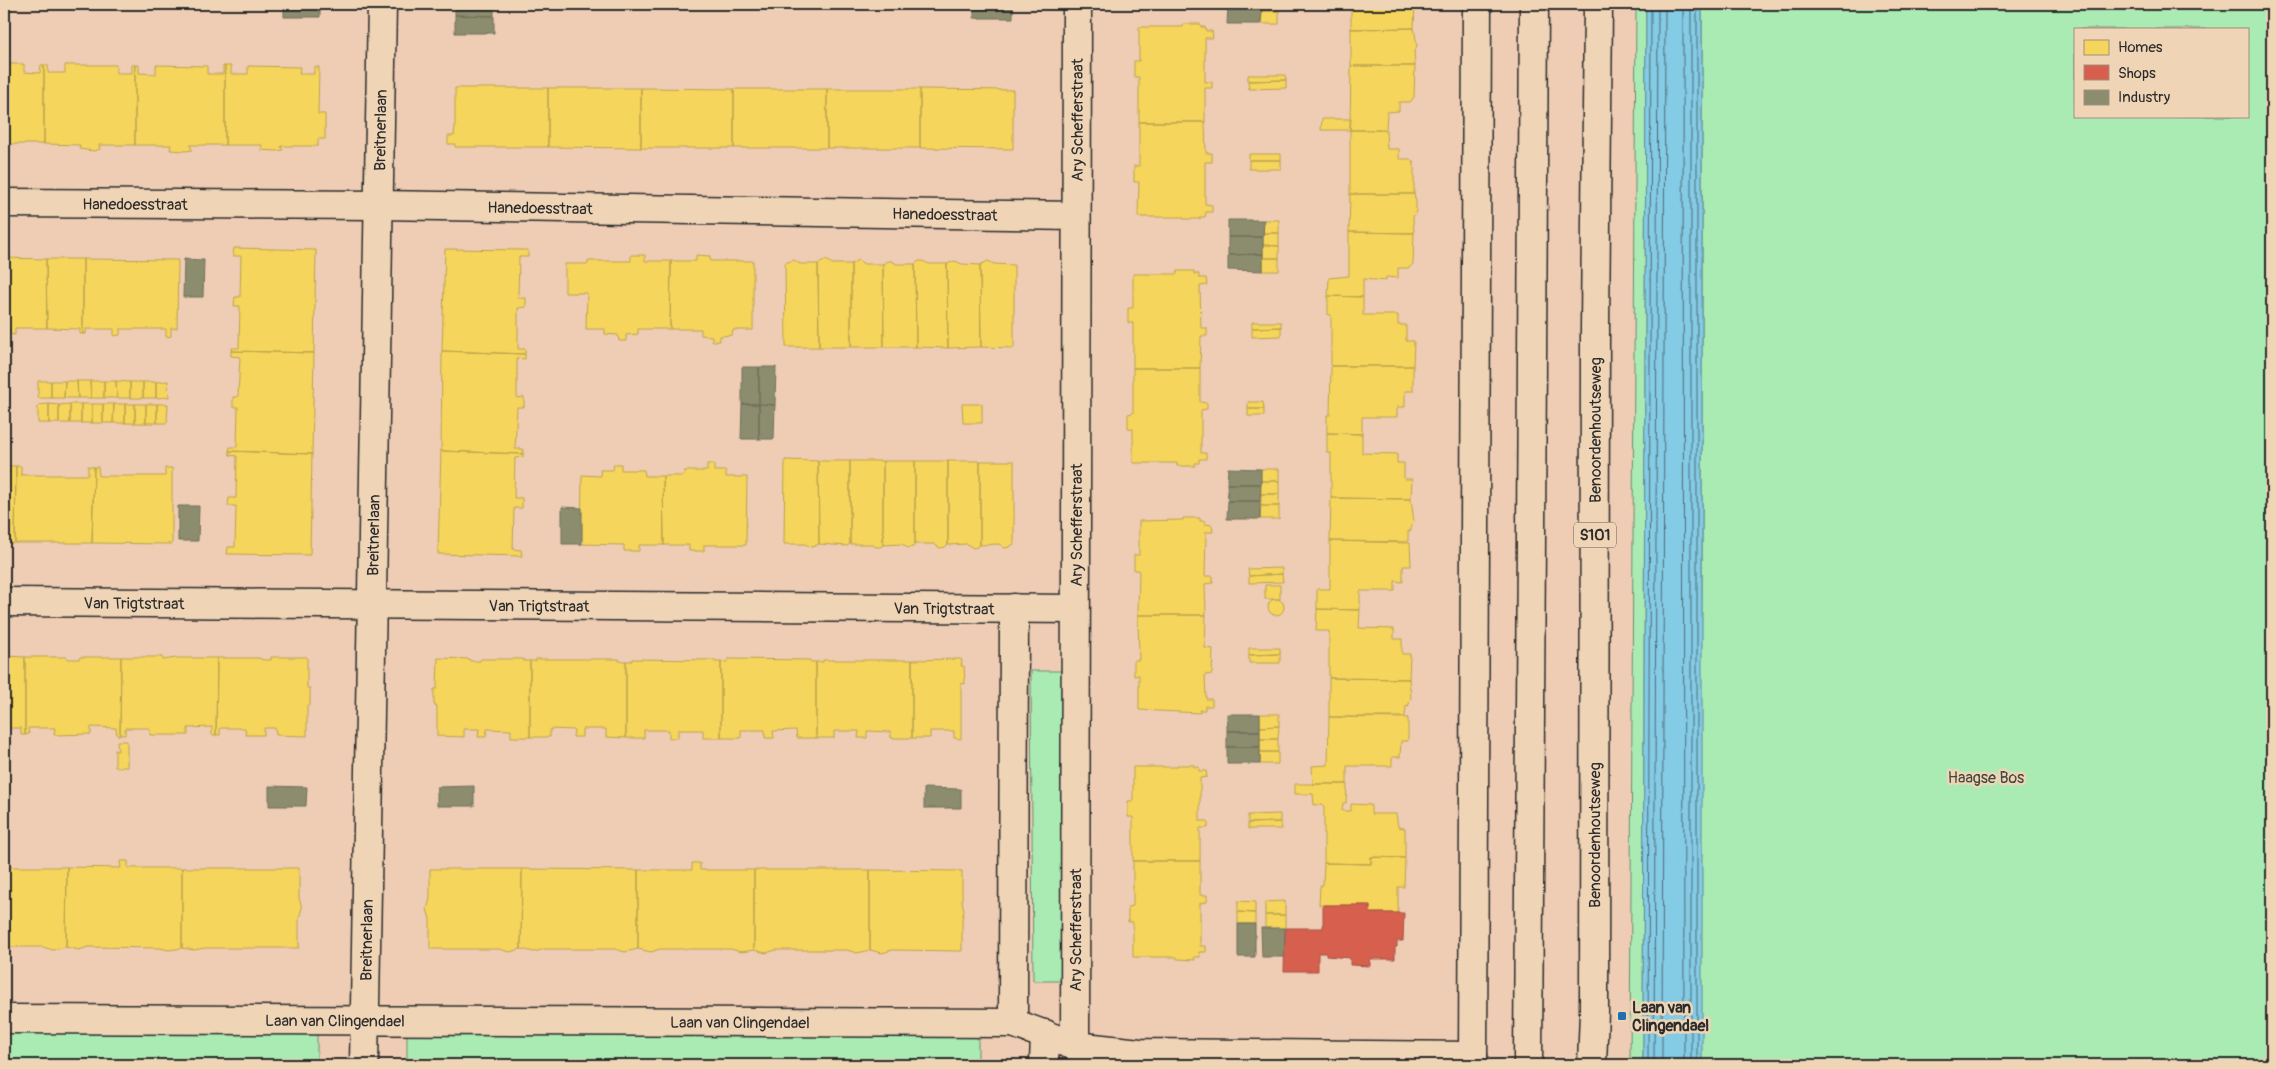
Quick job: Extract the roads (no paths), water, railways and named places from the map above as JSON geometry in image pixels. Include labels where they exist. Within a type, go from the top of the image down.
[{"type":"street","name":"Breitnerlaan","points":[[364,1065],[382,4]]},
{"type":"street","name":"Ary Schefferstraat","points":[[1075,1046],[1077,4]]},
{"type":"street","points":[[1473,1060],[1478,4]]},
{"type":"street","points":[[1528,1065],[1534,4]]},
{"type":"street","name":"Benoordenhoutseweg","points":[[1592,1065],[1594,1002],[1595,328],[1598,4]]},
{"type":"street","name":"Hanedoesstraat","points":[[4,203],[379,205],[1076,216]]},
{"type":"street","name":"Van Trigtstraat","points":[[4,602],[1075,609]]},
{"type":"street","points":[[1013,1023],[1014,608]]},
{"type":"street","name":"Laan van Clingendael","points":[[4,1019],[1013,1023],[1075,1046],[1140,1053],[1473,1060]]},
{"type":"street","points":[[1044,1065],[1045,1034]]},
{"type":"water","points":[[1646,4],[1702,4],[1702,1065],[1643,1065]]},
{"type":"place","name":"Laan van Clingendael","points":[[1622,1016]]},
{"type":"park label","name":"Haagse Bos","points":[[1986,777]]}]
